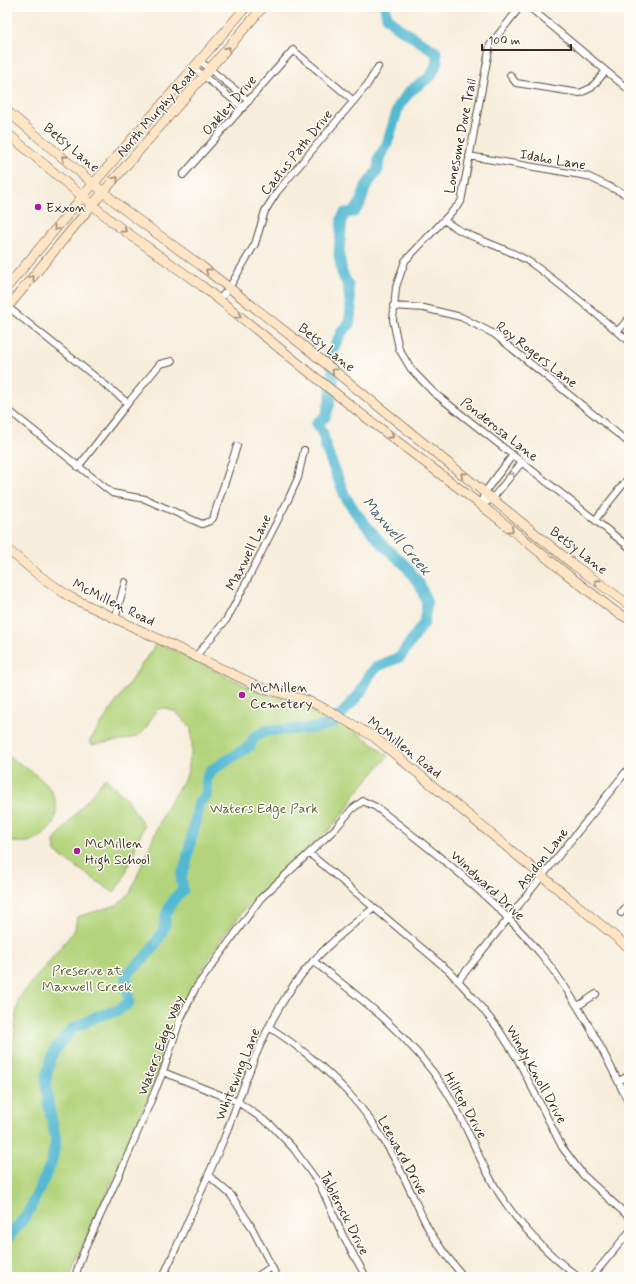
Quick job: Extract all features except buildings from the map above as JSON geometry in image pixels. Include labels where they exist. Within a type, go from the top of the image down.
[{"type":"main road","name":"North Murphy Road","points":[[7,287],[82,197],[246,7]]},
{"type":"main road","name":"North Murphy Road","points":[[7,308],[92,205],[205,77],[263,7]]},
{"type":"main road","name":"Betsy Lane","points":[[7,111],[150,229],[305,347],[574,565],[629,605]]},
{"type":"main road","points":[[8,134],[20,122]]},
{"type":"main road","name":"Betsy Lane","points":[[8,134],[92,205],[219,300],[360,413],[481,505],[568,575],[616,612],[629,619]]},
{"type":"main road","name":"McMillen Road","points":[[7,549],[40,576],[70,597],[262,688],[306,700],[326,709],[374,737],[629,948]]},
{"type":"street","name":"Lonesome Dove Trail","points":[[393,306],[396,288],[405,261],[461,202],[490,45],[520,7]]},
{"type":"street","points":[[529,7],[629,90]]},
{"type":"street","name":"Oakley Drive","points":[[183,175],[293,50],[354,101]]},
{"type":"street","points":[[200,61],[249,101]]},
{"type":"street","name":"Cactus Path Drive","points":[[219,300],[229,288],[255,244],[265,211],[277,192],[367,86],[378,67]]},
{"type":"street","points":[[194,68],[243,108]]},
{"type":"street","points":[[510,75],[516,84],[580,93],[591,88],[606,71]]},
{"type":"street","name":"Idaho Lane","points":[[470,156],[587,176],[629,196]]},
{"type":"street","points":[[444,220],[456,229],[530,263],[629,341]]},
{"type":"street","name":"Roy Rogers Lane","points":[[393,306],[424,308],[461,317],[494,334],[629,443]]},
{"type":"street","name":"Ponderosa Lane","points":[[393,306],[393,320],[399,349],[411,369],[433,392],[629,547]]},
{"type":"street","points":[[7,308],[128,403]]},
{"type":"street","points":[[617,332],[629,318]]},
{"type":"street","points":[[78,467],[160,364],[172,361]]},
{"type":"street","points":[[7,409],[112,493],[145,499],[202,524],[210,522],[213,518],[237,446]]},
{"type":"street","name":"Maxwell Lane","points":[[196,656],[226,620],[234,606],[298,478],[304,450]]},
{"type":"street","points":[[481,505],[484,493],[513,455]]},
{"type":"street","points":[[481,505],[492,499],[522,462]]},
{"type":"street","points":[[595,520],[629,477]]},
{"type":"street","points":[[116,619],[125,582]]},
{"type":"street","name":"Ashdon Lane","points":[[458,981],[509,920],[629,768]]},
{"type":"street","name":"Waters Edge Way","points":[[75,1277],[82,1255],[124,1164],[163,1072],[180,1020],[195,989],[261,898],[336,828],[352,809],[363,801]]},
{"type":"street","name":"Windward Drive","points":[[363,801],[376,807],[473,884],[544,958],[578,1006],[602,1048],[629,1104]]},
{"type":"street","name":"Windy Knoll Drive","points":[[309,853],[458,981],[497,1027],[517,1058],[562,1147],[583,1175],[629,1217]]},
{"type":"street","points":[[621,913],[629,903]]},
{"type":"street","name":"Whitewing Lane","points":[[163,1277],[208,1176],[269,1027],[287,995],[313,961],[340,933],[374,908]]},
{"type":"street","name":"Hilltop Drive","points":[[313,961],[368,1004],[394,1027],[417,1051],[446,1090],[486,1171],[504,1202],[539,1243],[578,1277]]},
{"type":"street","points":[[578,1006],[596,994]]},
{"type":"street","name":"Leeward Drive","points":[[269,1027],[309,1056],[346,1090],[363,1109],[384,1140],[429,1230],[464,1277]]},
{"type":"street","name":"Tablerock Drive","points":[[163,1072],[238,1102],[271,1124],[293,1148],[320,1184],[343,1236],[366,1277]]},
{"type":"street","points":[[618,1081],[629,1076]]},
{"type":"street","points":[[208,1176],[230,1195],[252,1226],[277,1277]]},
{"type":"street","points":[[592,1277],[629,1232]]},
{"type":"street","points":[[256,1277],[271,1267]]},
{"type":"green space","points":[[157,642],[257,691],[301,703],[322,711],[357,732],[388,756],[354,796],[350,805],[331,828],[283,870],[244,910],[224,935],[201,972],[174,1031],[131,1140],[70,1277],[7,1277],[7,1111],[19,998],[75,930],[77,917],[117,905],[130,893],[165,810],[187,775],[192,748],[191,728],[176,712],[166,708],[157,709],[148,726],[140,735],[120,741],[93,745],[89,742]]},
{"type":"green space","points":[[7,755],[45,783],[53,795],[56,806],[56,816],[46,833],[38,839],[28,842],[7,840]]},
{"type":"green space","points":[[105,778],[125,797],[144,825],[124,877],[114,893],[55,852],[54,841]]},
{"type":"waterway","name":"Maxwell Creek","points":[[7,1239],[28,1213],[51,1164],[56,1140],[48,1102],[46,1077],[53,1052],[72,1029],[98,1016],[116,1011],[129,1003],[126,974],[138,964],[153,947],[165,925],[169,907],[183,890],[181,877],[186,864],[199,802],[206,796],[207,778],[210,771],[250,746],[254,737],[266,731],[316,728],[334,723],[361,692],[370,674],[378,666],[400,657],[424,623],[427,603],[420,585],[406,566],[381,543],[356,513],[345,496],[326,448],[323,434],[317,423],[325,417],[329,406],[333,380],[332,352],[342,331],[349,325],[351,309],[348,285],[342,273],[339,254],[342,218],[345,213],[354,212],[360,204],[366,186],[378,170],[379,158],[387,144],[399,105],[410,91],[431,76],[437,63],[436,52],[396,26],[387,17],[385,7]]},
{"type":"place","name":"Exxon","points":[[38,207]]},
{"type":"place","name":"McMillen Cemetery","points":[[242,695]]},
{"type":"place","name":"McMillen High School","points":[[77,851]]},
{"type":"park label","name":"Waters Edge Park","points":[[264,808]]},
{"type":"park label","name":"Preserve at Maxwell Creek","points":[[87,978]]}]
